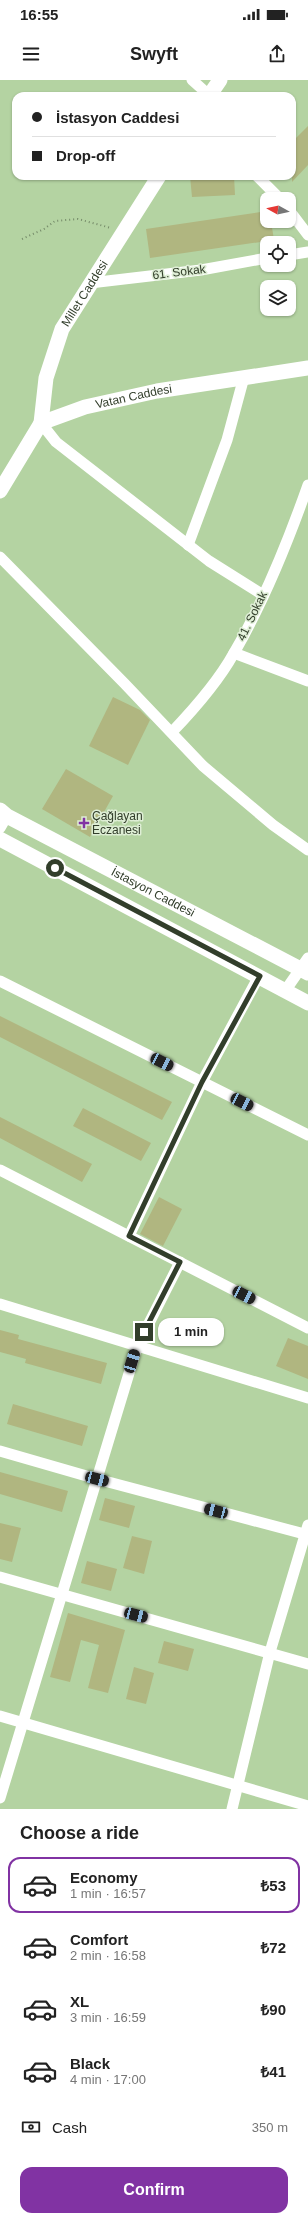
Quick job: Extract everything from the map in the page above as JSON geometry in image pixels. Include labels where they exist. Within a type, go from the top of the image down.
[{"type":"main road","points":[[212,92],[220,80]]},
{"type":"main road","name":"Millet Caddesi","points":[[41,423],[46,378],[62,329],[90,283],[124,234],[157,180]]},
{"type":"main road","name":"Vatan Caddesi","points":[[41,423],[85,407],[150,392],[308,368]]},
{"type":"main road","points":[[0,491],[41,423]]},
{"type":"main road","name":"İstasyon Caddesi","points":[[2,818],[305,966]]},
{"type":"main road","name":"İstasyon Caddesi","points":[[0,839],[260,976],[308,1003]]},
{"type":"street","points":[[192,80],[206,92]]},
{"type":"street","points":[[261,180],[273,192]]},
{"type":"street","points":[[296,219],[308,234]]},
{"type":"street","points":[[296,254],[308,252]]},
{"type":"street","name":"61. Sokak","points":[[90,283],[201,270],[260,259]]},
{"type":"street","points":[[188,545],[227,440],[244,377]]},
{"type":"street","points":[[41,423],[56,442],[188,545],[209,561],[263,595]]},
{"type":"street","name":"41. Sokak","points":[[172,732],[200,703],[234,653],[263,595],[296,519],[308,485]]},
{"type":"street","points":[[0,557],[172,732],[203,766],[273,825],[308,850]]},
{"type":"street","points":[[234,653],[308,681]]},
{"type":"street","points":[[285,991],[305,966]]},
{"type":"street","points":[[129,1236],[202,1082],[260,976]]},
{"type":"street","points":[[0,981],[308,1135]]},
{"type":"street","points":[[0,1170],[308,1328]]},
{"type":"street","points":[[0,1798],[137,1347],[180,1262]]},
{"type":"street","points":[[0,1304],[308,1398]]},
{"type":"street","points":[[0,1451],[97,1479],[307,1532],[270,1652],[232,1809]]},
{"type":"street","points":[[0,1577],[270,1652],[308,1664]]},
{"type":"street","points":[[0,1716],[22,1724],[308,1806]]},
{"type":"path","points":[[22,239],[44,229],[55,221],[70,220],[102,225],[124,234]]},
{"type":"building","points":[[308,126],[308,165],[296,178],[296,138]]},
{"type":"building","points":[[190,180],[234,180],[235,195],[192,197]]},
{"type":"building","points":[[260,212],[260,228],[272,228],[273,236],[260,236],[260,242],[150,258],[146,229]]},
{"type":"building","points":[[113,697],[140,710],[150,720],[128,765],[89,746]]},
{"type":"building","points":[[66,769],[113,796],[90,837],[42,809]]},
{"type":"building","points":[[0,1016],[172,1102],[162,1120],[0,1037]]},
{"type":"building","points":[[83,1108],[151,1143],[141,1161],[73,1126]]},
{"type":"building","points":[[0,1117],[92,1164],[82,1182],[0,1138]]},
{"type":"building","points":[[159,1197],[182,1209],[163,1246],[140,1234]]},
{"type":"building","points":[[0,1330],[19,1335],[18,1339],[107,1363],[101,1384],[25,1363],[26,1359],[0,1352]]},
{"type":"building","points":[[288,1338],[308,1346],[308,1379],[276,1366]]},
{"type":"building","points":[[13,1404],[88,1426],[82,1446],[7,1424]]},
{"type":"building","points":[[0,1472],[68,1491],[62,1512],[0,1494]]},
{"type":"building","points":[[105,1498],[135,1506],[129,1528],[99,1520]]},
{"type":"building","points":[[0,1523],[21,1528],[12,1562],[0,1559]]},
{"type":"building","points":[[132,1536],[152,1541],[144,1574],[123,1568]]},
{"type":"building","points":[[87,1561],[117,1569],[111,1591],[81,1583]]},
{"type":"building","points":[[68,1613],[125,1630],[108,1693],[88,1688],[99,1645],[81,1640],[70,1682],[50,1677]]},
{"type":"building","points":[[164,1641],[194,1649],[188,1671],[158,1663]]},
{"type":"building","points":[[134,1667],[154,1673],[146,1704],[126,1699]]},
{"type":"place","name":"Çağlayan Eczanesi","points":[[84,823]]},
{"type":"route","points":[[55,868],[260,976],[202,1082],[129,1236],[180,1262],[144,1332]]}]
